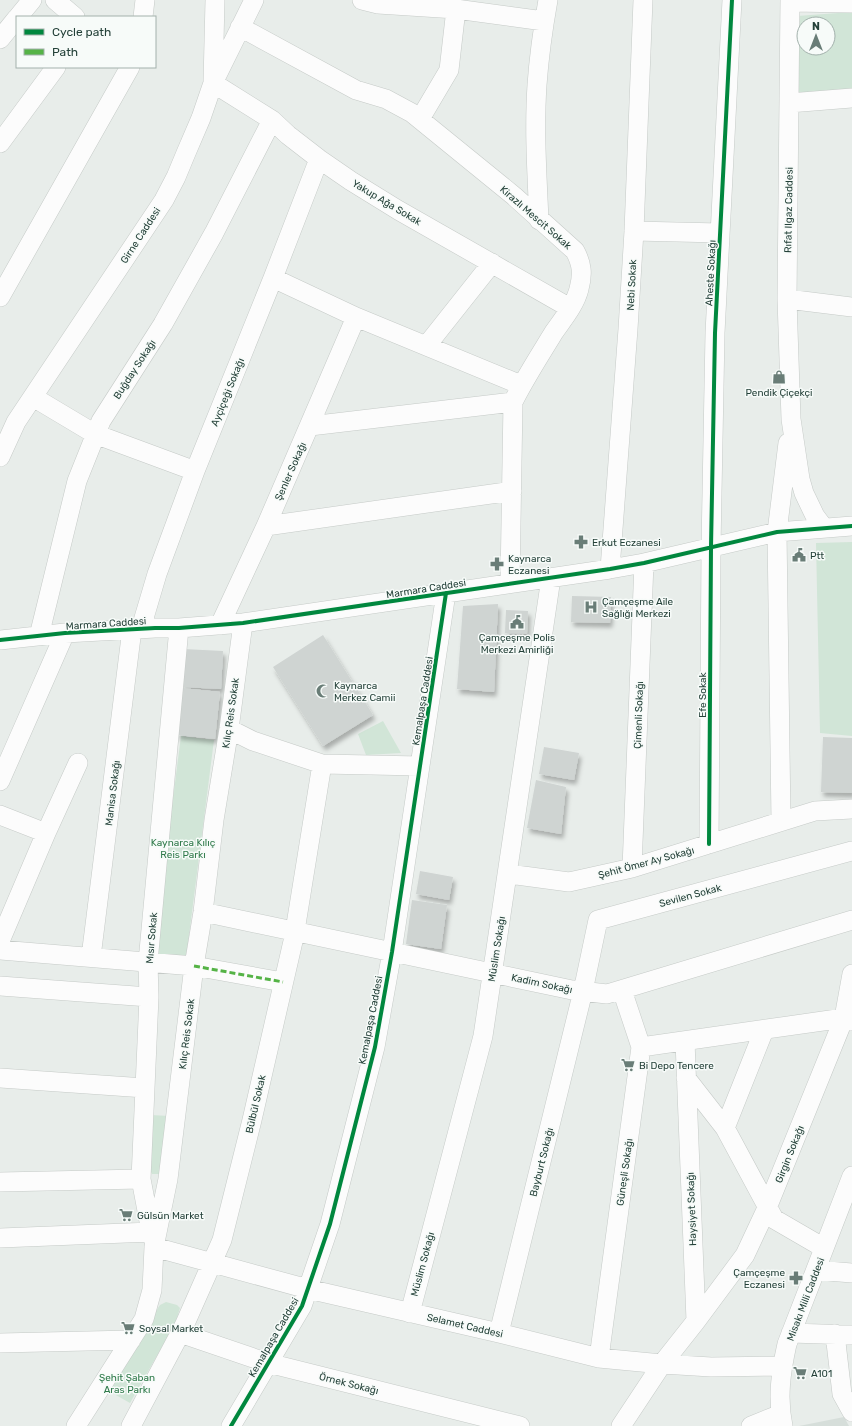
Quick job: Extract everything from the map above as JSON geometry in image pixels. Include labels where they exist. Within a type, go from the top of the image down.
[{"type":"street","points":[[18,16],[32,0]]},
{"type":"street","points":[[55,0],[74,16]]},
{"type":"street","points":[[143,16],[145,0]]},
{"type":"street","points":[[213,83],[215,0]]},
{"type":"street","name":"Girne Caddesi","points":[[0,456],[16,422],[164,200],[184,159],[201,118],[213,83],[254,0]]},
{"type":"street","points":[[364,0],[378,4],[456,9],[544,21]]},
{"type":"street","points":[[539,220],[536,140],[537,85],[544,21],[548,0]]},
{"type":"street","name":"Nebi Sokak","points":[[610,569],[634,231],[643,0]]},
{"type":"street","name":"Aheste Sokağı","points":[[711,547],[715,333],[732,0]]},
{"type":"street","points":[[790,1],[852,3]]},
{"type":"street","name":"Rıfat Ilgaz Caddesi","points":[[790,1],[787,299],[791,419],[800,479],[804,493],[815,516],[824,528]]},
{"type":"street","points":[[420,119],[449,70],[456,9]]},
{"type":"street","points":[[0,39],[16,18]]},
{"type":"street","name":"Kirazlı Mescit Sokak","points":[[240,27],[356,90],[386,99],[412,113],[514,196],[575,251],[580,261],[581,276],[578,291],[570,308],[517,394]]},
{"type":"street","points":[[0,143],[55,68]]},
{"type":"street","points":[[0,297],[129,68]]},
{"type":"street","name":"Yakup Ağa Sokak","points":[[213,83],[272,120],[288,135],[319,159],[398,210],[570,308]]},
{"type":"street","points":[[788,103],[852,98]]},
{"type":"street","name":"Buğday Sokağı","points":[[39,636],[77,481],[95,434],[101,421],[163,324],[214,233],[272,120]]},
{"type":"street","name":"Ayçiçeği Sokağı","points":[[137,629],[195,471],[273,278],[319,159]]},
{"type":"street","points":[[634,231],[720,233]]},
{"type":"street","points":[[426,346],[492,263]]},
{"type":"street","points":[[273,278],[356,317],[426,346],[517,394]]},
{"type":"street","points":[[787,299],[852,307]]},
{"type":"street","name":"Şenler Sokağı","points":[[220,625],[266,526],[356,317]]},
{"type":"street","points":[[310,426],[517,394]]},
{"type":"street","points":[[510,583],[512,491],[517,394]]},
{"type":"street","points":[[33,397],[95,434],[195,471]]},
{"type":"street","name":"Rıfat Ilgaz Caddesi","points":[[780,821],[777,532],[791,419]]},
{"type":"street","points":[[266,526],[512,491]]},
{"type":"street","name":"Marmara Caddesi","points":[[0,640],[65,633],[179,628],[243,623],[610,569],[644,563],[777,532],[852,526]]},
{"type":"street","name":"Efe Sokak","points":[[710,844],[711,547]]},
{"type":"street","name":"Çimenli Sokağı","points":[[632,868],[644,563]]},
{"type":"street","name":"Müslim Sokağı","points":[[410,1313],[483,1036],[551,578]]},
{"type":"street","name":"Kemalpaşa Caddesi","points":[[230,1426],[302,1306],[330,1224],[374,1048],[392,952],[446,593]]},
{"type":"street","name":"Kılıç Reis Sokak","points":[[76,1426],[144,1319],[152,1290],[153,1240],[168,1179],[194,966],[203,912],[214,820],[243,623]]},
{"type":"street","name":"Mısır Sokak","points":[[153,1240],[141,1179],[150,997],[148,962],[179,628]]},
{"type":"street","name":"Manisa Sokağı","points":[[91,957],[137,629]]},
{"type":"street","points":[[0,780],[65,633]]},
{"type":"street","points":[[228,729],[253,741],[322,764],[420,766]]},
{"type":"street","points":[[0,941],[46,833],[78,763]]},
{"type":"street","name":"Bülbül Sokak","points":[[131,1426],[180,1333],[222,1240],[252,1120],[294,931],[322,764]]},
{"type":"street","name":"Şehit Ömer Ay Sokağı","points":[[508,874],[569,882],[632,868],[815,811],[852,809]]},
{"type":"street","points":[[0,816],[46,833]]},
{"type":"street","name":"Sevilen Sokak","points":[[583,991],[598,920],[852,851]]},
{"type":"street","name":"Kadim Sokağı","points":[[203,912],[583,991],[607,994],[852,920]]},
{"type":"street","points":[[0,950],[194,966],[283,982]]},
{"type":"street","name":"Girgin Sokağı","points":[[696,1321],[745,1255],[767,1208],[848,1020],[852,974]]},
{"type":"street","points":[[0,986],[150,997]]},
{"type":"street","name":"Güneşli Sokağı","points":[[599,1358],[641,1047],[622,990]]},
{"type":"street","name":"Bayburt Sokağı","points":[[499,1333],[583,991]]},
{"type":"street","points":[[641,1047],[848,1020]]},
{"type":"street","points":[[725,1128],[764,1030]]},
{"type":"street","name":"Haysiyet Sokağı","points":[[685,1041],[696,1321]]},
{"type":"street","points":[[0,1078],[145,1088]]},
{"type":"street","points":[[686,1078],[725,1128],[774,1219],[824,1248]]},
{"type":"street","name":"Misakı Milli Caddesi","points":[[782,1420],[780,1386],[782,1366],[791,1333],[852,1176]]},
{"type":"street","points":[[0,1182],[141,1179]]},
{"type":"street","name":"Selamet Caddesi","points":[[0,1238],[153,1240],[212,1263],[308,1289],[499,1333],[599,1358],[711,1367],[782,1366]]},
{"type":"street","points":[[816,1270],[852,1273]]},
{"type":"street","points":[[621,1426],[662,1364],[696,1321]]},
{"type":"street","name":"Örnek Sokağı","points":[[180,1333],[268,1363],[520,1426]]},
{"type":"street","points":[[791,1333],[844,1335],[842,1394],[852,1412]]},
{"type":"street","points":[[0,1343],[131,1340]]},
{"type":"street","points":[[751,1426],[782,1420]]},
{"type":"shaded area","points":[[844,1417],[849,1426],[799,1426]]},
{"type":"green space","points":[[852,12],[852,90],[797,94],[797,56],[836,56],[836,16],[797,16]]},
{"type":"green space","points":[[852,542],[852,736],[820,733],[816,543]]},
{"type":"green space","points":[[383,721],[401,753],[366,755],[358,734]]},
{"type":"green space","name":"Kaynarca Kılıç Reis Parkı","points":[[181,736],[214,740],[186,959],[153,954]]},
{"type":"green space","points":[[151,1115],[169,1116],[159,1174],[152,1174],[148,1166]]},
{"type":"green space","name":"Şehit Şaban Aras Parkı","points":[[166,1302],[177,1305],[180,1308],[175,1324],[130,1403],[107,1390],[160,1305]]},
{"type":"building","name":"Çamçeşme Aile Sağlığı Merkezi","points":[[572,596],[611,597],[610,623],[571,622]]},
{"type":"building","points":[[498,604],[494,692],[457,689],[463,606]]},
{"type":"building","name":"Çamçeşme Polis Merkezi Amirliği","points":[[506,610],[528,611],[527,634],[505,633]]},
{"type":"building","name":"Kaynarca Merkez Camii","points":[[323,635],[373,715],[323,746],[273,667]]},
{"type":"building","points":[[183,649],[223,651],[221,689],[181,687]]},
{"type":"building","points":[[182,688],[220,692],[215,739],[177,735]]},
{"type":"building","points":[[823,737],[852,738],[852,793],[821,792]]},
{"type":"building","points":[[544,747],[579,753],[574,780],[539,774]]},
{"type":"building","points":[[536,780],[566,787],[561,834],[527,828]]},
{"type":"building","points":[[420,871],[453,877],[449,900],[416,894]]},
{"type":"building","points":[[412,900],[447,905],[441,949],[406,944]]},
{"type":"marked path","points":[[194,966],[283,982]]},
{"type":"cycle path","points":[[709,844],[711,547],[715,333],[732,0]]},
{"type":"cycle path","points":[[0,640],[65,633],[179,628],[243,623],[610,569],[644,563],[777,532],[852,526]]},
{"type":"cycle path","points":[[231,1426],[302,1306],[330,1224],[375,1047],[392,952],[446,593]]},
{"type":"place","name":"Pendik Çiçekçi","points":[[779,377]]},
{"type":"place","name":"Erkut Eczanesi","points":[[581,542]]},
{"type":"place","name":"Ptt","points":[[799,555]]},
{"type":"place","name":"Kaynarca Eczanesi","points":[[497,564]]},
{"type":"place","name":"Çamçeşme Aile Sağlığı Merkezi","points":[[591,607]]},
{"type":"place","name":"Çamçeşme Polis Merkezi Amirliği","points":[[517,622]]},
{"type":"place","name":"Kaynarca Merkez Camii","points":[[323,691]]},
{"type":"place","name":"Bi Depo Tencere","points":[[628,1065]]},
{"type":"place","name":"Gülsün Market","points":[[126,1215]]},
{"type":"place","name":"Çamçeşme Eczanesi","points":[[796,1278]]},
{"type":"place","name":"Soysal Market","points":[[128,1328]]},
{"type":"place","name":"A101","points":[[800,1373]]}]
